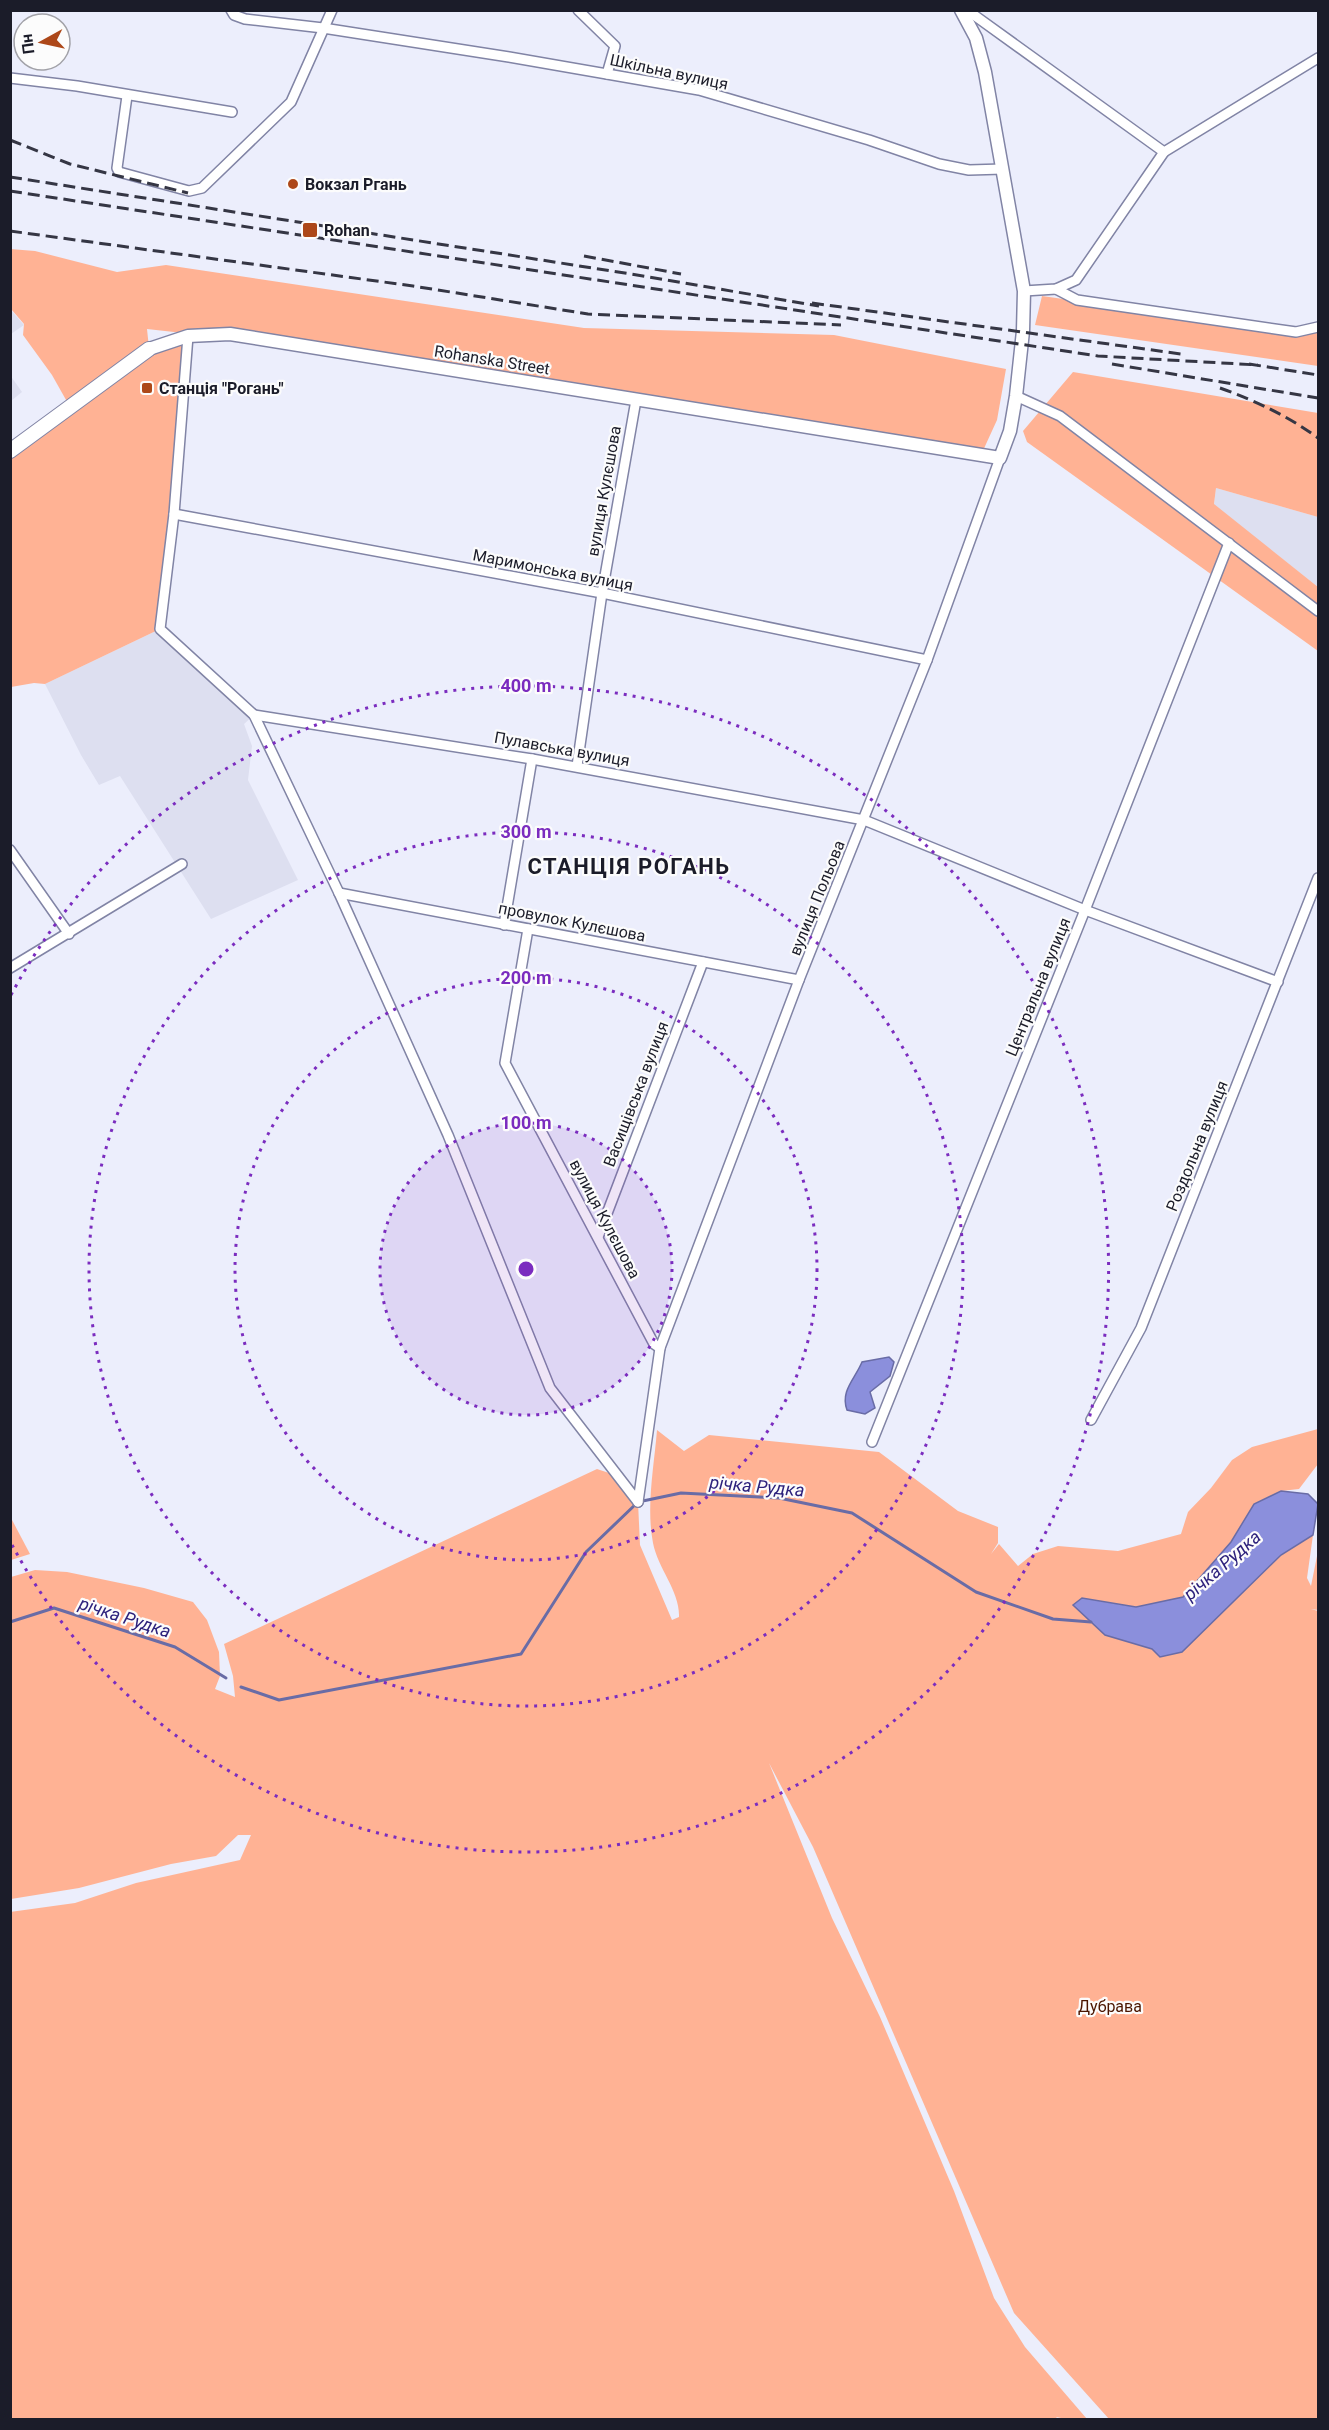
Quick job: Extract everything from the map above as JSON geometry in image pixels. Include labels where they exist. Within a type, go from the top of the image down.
[{"type":"main road","name":"Rohanska Street","points":[[10,451],[149,349]]},
{"type":"street","name":"Шкільна вулиця","points":[[231,10],[234,15],[245,19],[323,28],[699,90],[869,140],[939,164],[969,170],[1003,169]]},
{"type":"street","points":[[127,96],[117,168],[119,172],[195,191],[212,180],[291,102],[332,10]]},
{"type":"street","points":[[578,10],[615,46],[607,74]]},
{"type":"street","points":[[961,10],[976,38],[985,72],[1024,291],[1023,331],[1016,396],[1010,432],[1000,459]]},
{"type":"street","points":[[967,10],[1164,152]]},
{"type":"street","points":[[1024,291],[1056,289],[1076,280],[1164,152],[1318,58]]},
{"type":"street","points":[[10,78],[77,86],[232,112]]},
{"type":"street","points":[[1056,289],[1077,300],[1296,332],[1318,327]]},
{"type":"street","name":"Rohanska Street","points":[[149,349],[188,336],[230,334],[1000,459]]},
{"type":"street","points":[[188,336],[174,514],[160,629],[254,715],[339,893]]},
{"type":"street","points":[[1016,396],[1060,416],[1318,610]]},
{"type":"street","name":"вулиця Кулєшова","points":[[577,766],[602,593],[636,400]]},
{"type":"street","name":"вулиця Польова","points":[[339,893],[448,1135],[550,1388],[638,1502],[660,1348],[800,980],[927,660],[1000,459]]},
{"type":"street","name":"Маримонська вулиця","points":[[174,514],[602,593],[927,660]]},
{"type":"street","name":"Центральна вулиця","points":[[872,1442],[1229,543]]},
{"type":"street","name":"Пулавська вулиця","points":[[254,715],[577,766],[864,820],[1085,910],[1278,982]]},
{"type":"street","points":[[504,924],[532,759]]},
{"type":"street","points":[[10,850],[69,934]]},
{"type":"street","points":[[10,968],[182,864]]},
{"type":"street","name":"Роздольна вулиця","points":[[1091,1420],[1141,1329],[1318,878]]},
{"type":"street","name":"провулок Кулєшова","points":[[339,893],[800,980]]},
{"type":"street","name":"вулиця Кулєшова","points":[[528,929],[505,1063],[654,1344],[660,1348]]},
{"type":"street","name":"Васищівська вулиця","points":[[598,1238],[703,962]]},
{"type":"shaded area","points":[[10,309],[24,325],[11,334],[10,334]]},
{"type":"shaded area","points":[[10,375],[22,392],[11,401],[10,401]]},
{"type":"shaded area","points":[[1216,488],[1318,517],[1318,587],[1214,505]]},
{"type":"shaded area","points":[[160,629],[254,715],[244,724],[252,746],[248,780],[298,880],[211,919],[120,776],[99,785],[45,684]]},
{"type":"green space","points":[[10,249],[35,251],[117,272],[166,265],[584,328],[834,335],[1006,369],[997,420],[981,455],[230,334],[147,329],[149,348],[188,336],[160,629],[45,684],[34,683],[11,687],[11,451],[70,407],[52,375],[23,335],[24,324],[11,309]]},
{"type":"green space","points":[[1042,296],[1296,332],[1318,327],[1318,366],[1035,325]]},
{"type":"green space","points":[[1073,372],[1318,413],[1318,517],[1216,488],[1214,504],[1318,587],[1318,651],[1027,442],[1023,431]]},
{"type":"green space","name":"Дубрава","points":[[1318,1429],[1318,1464],[1299,1489],[1281,1491],[1254,1504],[1231,1542],[1183,1597],[1136,1607],[1082,1598],[1105,1635],[1152,1649],[1182,1652],[1281,1555],[1313,1535],[1307,1578],[1311,1586],[1317,1556],[1318,1530],[1318,1610],[1311,1609],[1318,1611],[1318,2419],[1109,2419],[1014,2313],[813,1847],[769,1763],[832,1918],[880,2017],[954,2191],[994,2298],[1025,2347],[1087,2419],[1056,2417],[1058,2419],[11,2419],[10,1912],[75,1903],[136,1883],[240,1860],[251,1835],[238,1835],[216,1856],[171,1864],[79,1888],[11,1899],[11,1577],[35,1570],[67,1572],[144,1588],[193,1602],[207,1620],[219,1652],[220,1676],[215,1689],[235,1697],[233,1676],[224,1644],[597,1469],[618,1476],[638,1502],[640,1545],[672,1620],[679,1617],[676,1598],[659,1562],[651,1529],[651,1487],[657,1430],[684,1451],[709,1435],[879,1452],[958,1511],[998,1527],[998,1543],[991,1554],[999,1544],[1018,1566],[1033,1554],[1058,1546],[1118,1551],[1181,1534],[1188,1512],[1211,1488],[1232,1460],[1252,1447]]},
{"type":"green space","points":[[11,1518],[30,1554],[10,1560]]},
{"type":"water","points":[[889,1357],[894,1362],[890,1376],[870,1392],[875,1408],[865,1414],[847,1410],[845,1397],[862,1362]]},
{"type":"water","points":[[1281,1491],[1308,1494],[1318,1504],[1313,1535],[1281,1555],[1182,1652],[1160,1657],[1152,1649],[1105,1635],[1073,1605],[1082,1598],[1136,1607],[1183,1597],[1231,1542],[1254,1504]]},
{"type":"waterway","name":"річка Рудка","points":[[241,1687],[279,1700],[521,1654],[586,1552],[638,1502],[681,1493],[779,1498],[852,1513],[976,1592],[1053,1619],[1091,1622]]},
{"type":"waterway","name":"річка Рудка","points":[[10,1622],[54,1608],[175,1647],[226,1678]]},
{"type":"railway","points":[[10,140],[70,164],[188,193]]},
{"type":"railway","points":[[10,177],[631,274],[819,306]]},
{"type":"railway","points":[[10,191],[1098,356],[1258,365]]},
{"type":"railway","points":[[10,231],[413,286],[588,314],[841,325]]},
{"type":"railway","points":[[584,256],[681,274]]},
{"type":"railway","points":[[812,303],[1181,354]]},
{"type":"railway","points":[[1112,364],[1318,398]]},
{"type":"railway","points":[[1249,364],[1318,375]]},
{"type":"railway","points":[[1220,388],[1271,410],[1318,438]]},
{"type":"place","name":"Вокзал Ргань","points":[[293,184]]},
{"type":"place","name":"Rohan","points":[[310,230]]},
{"type":"place","name":"Станція \"Рогань\"","points":[[147,388]]},
{"type":"district","name":"СТАНЦІЯ РОГАНЬ","points":[[629,866]]}]
